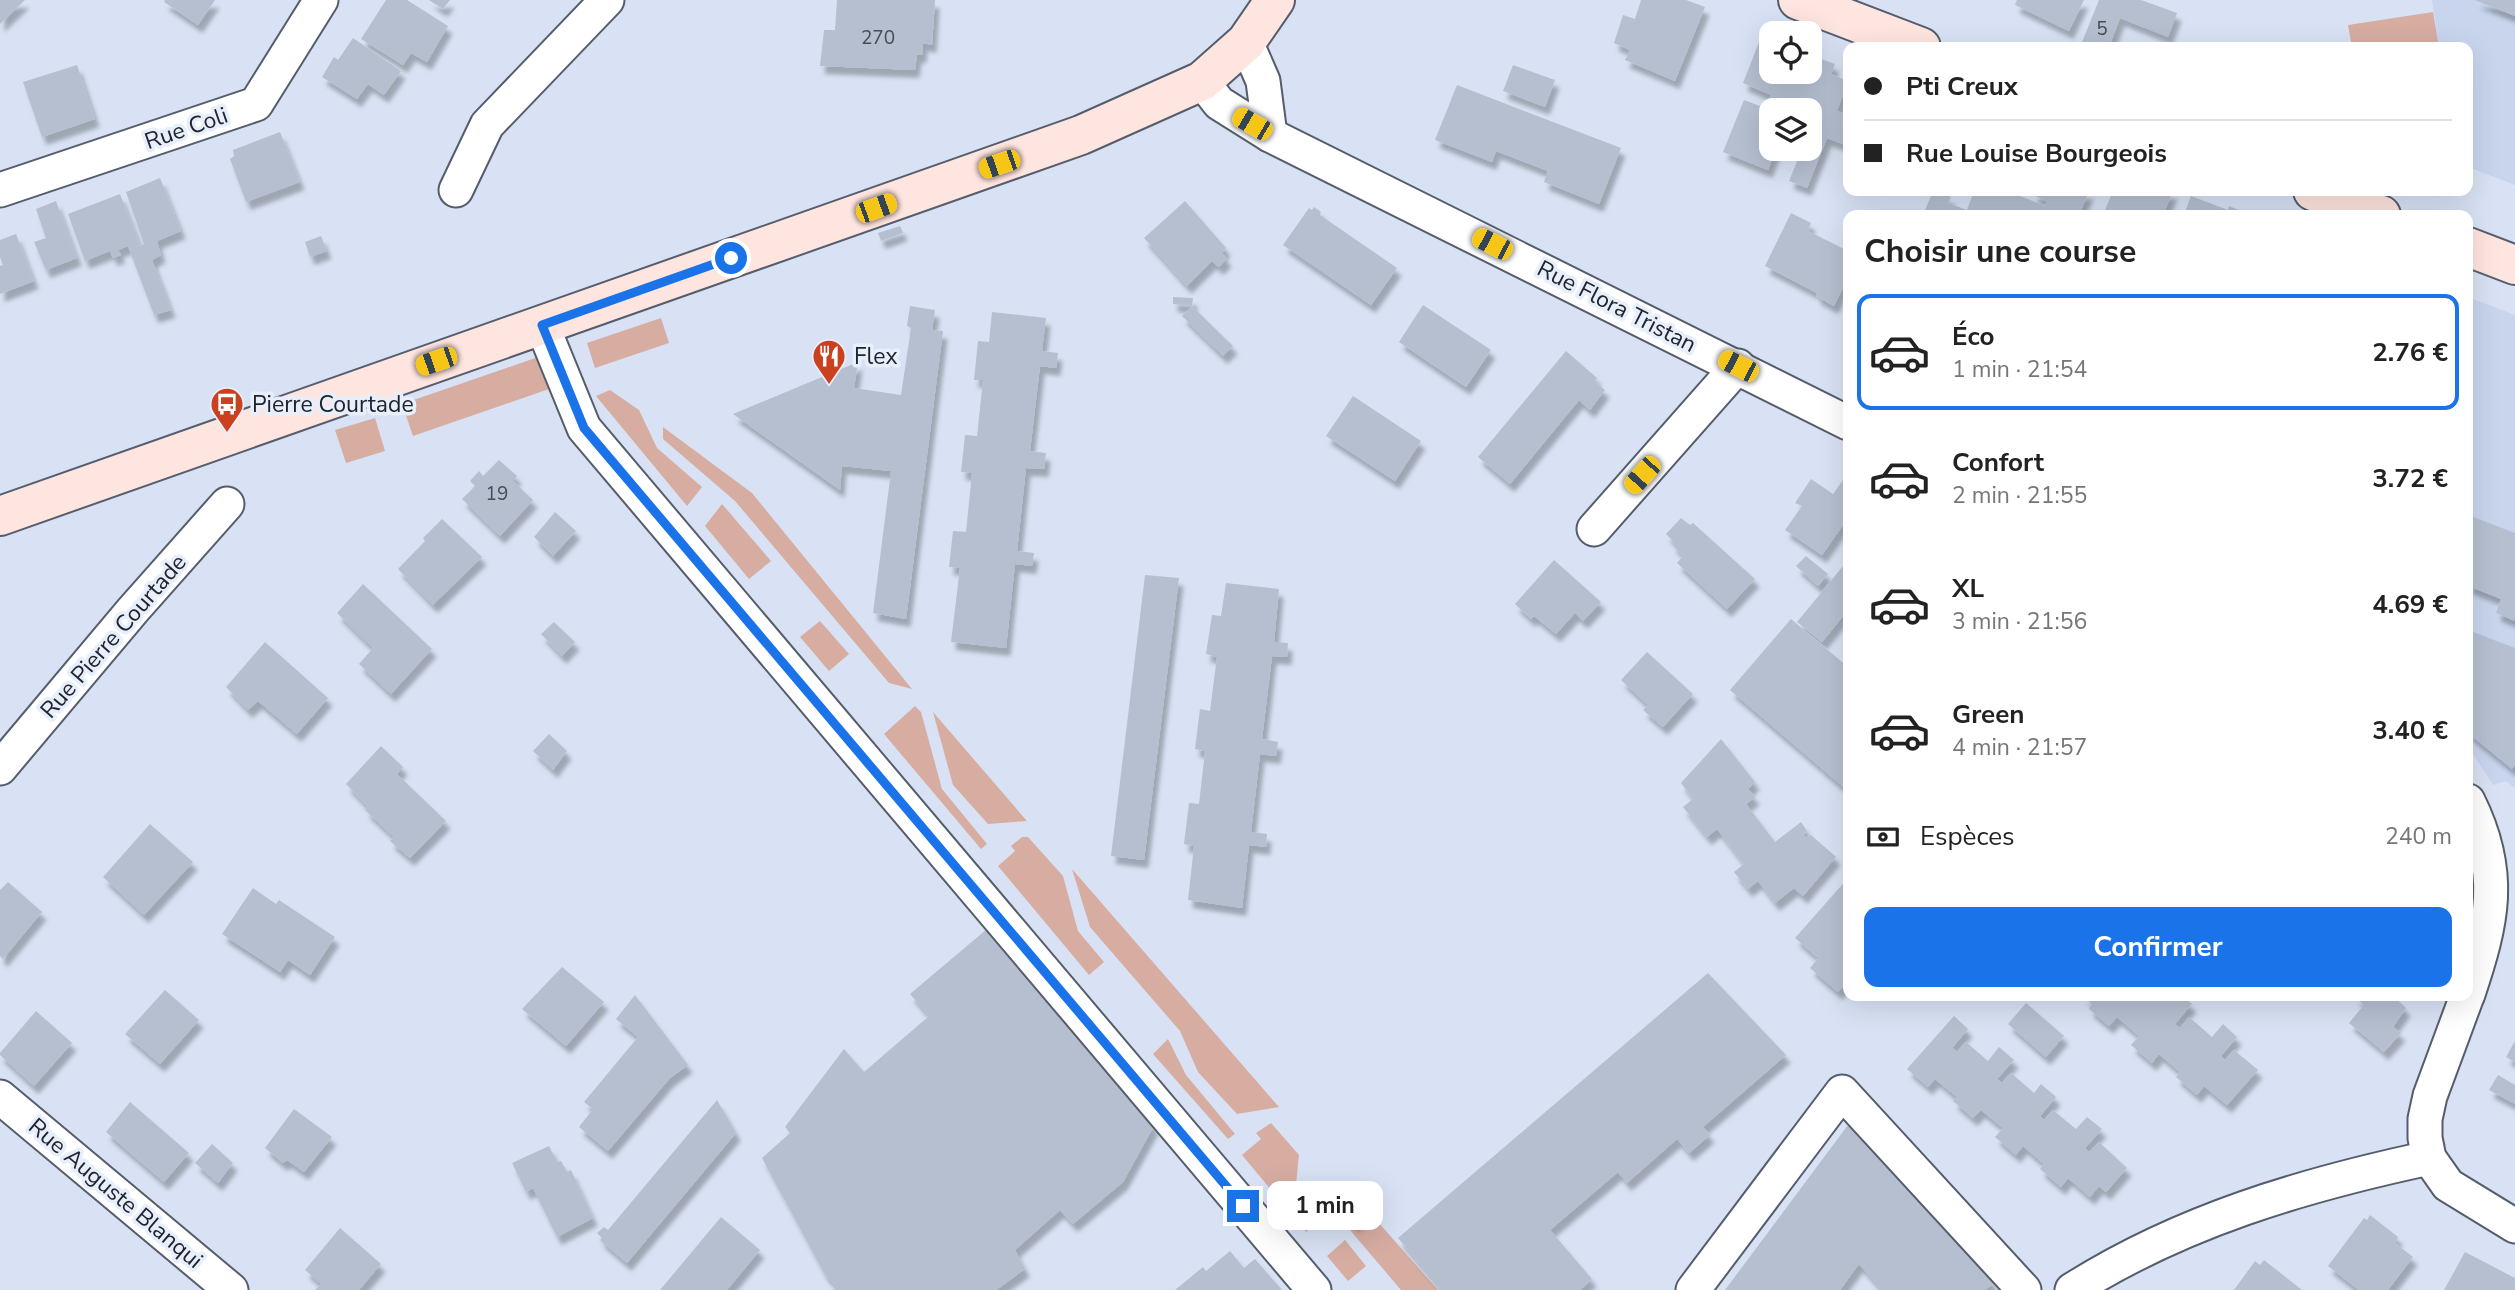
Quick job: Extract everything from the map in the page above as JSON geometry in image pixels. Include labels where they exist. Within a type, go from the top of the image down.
[{"type":"main road","points":[[0,516],[1081,135],[1202,81],[1246,42],[1275,0]]},
{"type":"main road","points":[[1798,0],[1909,42]]},
{"type":"main road","points":[[2326,196],[2363,210]]},
{"type":"main road","points":[[2473,249],[2515,264]]},
{"type":"street","name":"Rue Coli","points":[[0,190],[256,104],[321,0]]},
{"type":"street","points":[[456,190],[487,125],[607,0]]},
{"type":"street","points":[[1246,42],[1263,81],[1270,135]]},
{"type":"street","name":"Rue Flora Tristan","points":[[1202,81],[1219,103],[1270,135],[1843,419]]},
{"type":"street","points":[[542,325],[584,428],[1314,1290]]},
{"type":"street","points":[[1594,529],[1738,366]]},
{"type":"street","name":"Rue Pierre Courtade","points":[[0,768],[227,505]]},
{"type":"street","points":[[2473,812],[2484,837],[2490,865],[2491,898],[2486,939],[2473,977]]},
{"type":"street","points":[[2465,1001],[2430,1096],[2425,1119],[2429,1158],[2448,1185],[2515,1226]]},
{"type":"street","points":[[1693,1290],[1842,1092],[2024,1290]]},
{"type":"street","name":"Rue Auguste Blanqui","points":[[0,1097],[231,1290]]},
{"type":"street","points":[[2082,1287],[2183,1231],[2237,1209],[2292,1191],[2429,1158]]},
{"type":"shaded area","points":[[2432,0],[2515,0],[2515,185],[2473,169],[2473,42],[2438,42]]},
{"type":"shaded area","points":[[2433,12],[2438,42],[2351,42],[2348,25]]},
{"type":"shaded area","points":[[2473,299],[2515,315],[2515,788],[2506,781],[2493,785],[2473,754]]},
{"type":"shaded area","points":[[661,318],[669,343],[595,368],[587,343]]},
{"type":"shaded area","points":[[541,356],[552,388],[413,436],[402,404]]},
{"type":"shaded area","points":[[610,390],[639,410],[657,448],[702,487],[687,506],[596,396]]},
{"type":"shaded area","points":[[375,418],[385,451],[346,463],[335,430]]},
{"type":"shaded area","points":[[663,427],[752,493],[912,689],[889,683],[735,501],[663,439]]},
{"type":"shaded area","points":[[722,504],[771,561],[749,579],[705,526]]},
{"type":"shaded area","points":[[820,621],[849,654],[829,671],[800,637]]},
{"type":"shaded area","points":[[915,706],[921,712],[942,789],[987,844],[981,849],[884,734]]},
{"type":"shaded area","points":[[933,712],[1027,821],[988,824],[953,785]]},
{"type":"shaded area","points":[[1022,837],[1028,837],[1063,876],[1078,931],[1104,962],[1089,975],[998,866],[1015,851],[1011,846]]},
{"type":"shaded area","points":[[1072,869],[1279,1107],[1237,1114],[1198,1072],[1180,1031],[1090,927]]},
{"type":"shaded area","points":[[1168,1039],[1186,1075],[1235,1134],[1228,1139],[1153,1054]]},
{"type":"shaded area","points":[[1271,1123],[1299,1155],[1296,1185],[1324,1217],[1306,1232],[1242,1155],[1261,1139],[1256,1133]]},
{"type":"shaded area","points":[[1370,1213],[1438,1290],[1401,1290],[1350,1230]]},
{"type":"shaded area","points":[[1345,1240],[1366,1266],[1348,1281],[1327,1256]]},
{"type":"building","points":[[0,0],[25,0],[0,24]]},
{"type":"building","points":[[215,0],[198,25],[164,2]]},
{"type":"building","points":[[386,0],[407,0],[448,26],[427,62],[411,53],[403,65],[361,39]]},
{"type":"building","points":[[429,0],[450,0],[443,9]]},
{"type":"building","points":[[837,0],[935,0],[932,45],[923,43],[922,55],[917,55],[915,70],[820,66],[824,30],[835,30]]},
{"type":"building","points":[[1641,0],[1686,0],[1705,7],[1675,81],[1625,60],[1630,50],[1614,43],[1623,15],[1635,19]]},
{"type":"building","points":[[2017,0],[2084,0],[2069,31],[2015,5]]},
{"type":"building","points":[[2099,0],[2141,0],[2177,13],[2168,37],[2120,18],[2111,42],[2082,42]]},
{"type":"building","points":[[2475,0],[2515,0],[2515,16]]},
{"type":"building","points":[[353,38],[401,71],[384,95],[368,84],[357,99],[322,77],[334,57],[338,60]]},
{"type":"building","points":[[1759,42],[1759,84],[1822,84],[1822,59],[1835,64],[1831,74],[1843,79],[1843,95],[1837,111],[1843,113],[1843,144],[1827,138],[1822,150],[1822,98],[1770,98],[1771,95],[1743,83]]},
{"type":"building","points":[[77,65],[95,119],[42,137],[23,82]]},
{"type":"building","points":[[1513,65],[1555,80],[1545,107],[1503,91]]},
{"type":"building","points":[[1457,85],[1621,148],[1599,204],[1544,182],[1548,171],[1496,151],[1492,162],[1435,140]]},
{"type":"building","points":[[1744,100],[1759,106],[1759,161],[1771,161],[1768,170],[1723,152]]},
{"type":"building","points":[[280,132],[300,182],[246,202],[230,159],[234,156],[233,150]]},
{"type":"building","points":[[1797,161],[1818,161],[1807,188],[1789,181]]},
{"type":"building","points":[[160,178],[181,231],[157,241],[161,255],[152,260],[171,310],[154,315],[128,246],[118,250],[121,255],[113,258],[110,251],[85,261],[68,214],[120,194],[140,246],[144,244],[126,192]]},
{"type":"building","points":[[1931,196],[1948,196],[1951,197],[1948,203],[1967,210],[1925,210]]},
{"type":"building","points":[[1972,196],[2020,196],[2045,206],[2047,201],[2035,196],[2087,196],[2081,210],[1967,210]]},
{"type":"building","points":[[2111,196],[2171,196],[2165,210],[2105,210]]},
{"type":"building","points":[[2191,196],[2228,210],[2186,210]]},
{"type":"building","points":[[56,201],[77,258],[46,270],[34,242],[46,238],[36,209]]},
{"type":"building","points":[[1185,201],[1226,248],[1222,253],[1227,259],[1219,267],[1212,261],[1187,286],[1144,238]]},
{"type":"building","points":[[1314,207],[1321,212],[1320,215],[1397,268],[1371,305],[1283,245],[1309,208],[1312,210]]},
{"type":"building","points":[[1791,213],[1811,223],[1808,231],[1843,248],[1843,288],[1834,306],[1816,296],[1817,293],[1765,266]]},
{"type":"building","points":[[900,226],[903,233],[881,241],[878,233]]},
{"type":"building","points":[[16,234],[34,281],[0,294],[0,266],[3,265],[0,240]]},
{"type":"building","points":[[321,236],[327,251],[310,257],[305,242]]},
{"type":"building","points":[[1173,297],[1193,298],[1192,306],[1173,304]]},
{"type":"building","points":[[1423,305],[1491,350],[1466,387],[1399,342]]},
{"type":"building","points":[[910,306],[935,310],[932,330],[943,331],[906,619],[873,613],[891,471],[842,466],[840,490],[733,414],[858,362],[854,388],[901,395],[911,328],[907,326]]},
{"type":"building","points":[[1192,306],[1233,346],[1223,356],[1182,316]]},
{"type":"building","points":[[992,312],[1046,318],[1042,351],[1058,353],[1056,368],[1040,366],[1030,451],[1046,453],[1044,469],[1026,468],[1017,551],[1034,553],[1032,566],[1015,564],[1006,648],[951,642],[960,568],[949,567],[953,531],[966,532],[972,473],[961,472],[965,435],[977,436],[983,380],[974,380],[978,341],[989,342]]},
{"type":"building","points":[[1566,351],[1597,378],[1594,381],[1605,390],[1590,410],[1579,400],[1510,484],[1478,457]]},
{"type":"building","points":[[1353,396],[1421,441],[1395,481],[1326,436]]},
{"type":"building","points":[[499,460],[517,476],[513,481],[533,500],[500,536],[462,499],[475,486],[470,481],[479,471],[483,476]]},
{"type":"building","points":[[1811,479],[1833,494],[1843,480],[1843,525],[1822,555],[1785,530],[1802,506],[1795,503]]},
{"type":"building","points":[[555,512],[576,531],[553,556],[534,537]]},
{"type":"building","points":[[2473,517],[2515,533],[2515,621],[2496,613],[2501,599],[2473,588]]},
{"type":"building","points":[[1681,518],[1690,525],[1693,523],[1755,579],[1727,609],[1677,563],[1683,556],[1666,534]]},
{"type":"building","points":[[442,519],[482,557],[433,605],[398,569]]},
{"type":"building","points":[[1806,556],[1828,574],[1818,586],[1796,566]]},
{"type":"building","points":[[1554,560],[1601,602],[1583,621],[1575,613],[1556,634],[1534,616],[1531,619],[1515,604]]},
{"type":"building","points":[[1843,566],[1843,616],[1822,642],[1797,622]]},
{"type":"building","points":[[1145,575],[1179,578],[1144,860],[1111,856]]},
{"type":"building","points":[[1226,583],[1279,589],[1274,642],[1288,643],[1287,657],[1272,656],[1262,739],[1278,742],[1276,756],[1260,754],[1251,832],[1267,834],[1266,847],[1249,845],[1242,908],[1188,900],[1194,846],[1184,844],[1189,803],[1199,804],[1205,751],[1195,749],[1200,709],[1210,711],[1217,657],[1206,654],[1212,615],[1221,616]]},
{"type":"building","points":[[363,584],[432,649],[391,694],[359,664],[373,648],[337,613]]},
{"type":"building","points":[[1791,619],[1843,663],[1843,787],[1730,690]]},
{"type":"building","points":[[554,622],[575,642],[562,656],[541,634]]},
{"type":"building","points":[[2473,632],[2515,648],[2515,765],[2512,769],[2473,737]]},
{"type":"building","points":[[265,642],[328,698],[297,734],[258,701],[248,710],[226,687]]},
{"type":"building","points":[[1647,652],[1693,694],[1663,727],[1643,710],[1648,705],[1621,680]]},
{"type":"building","points":[[549,734],[567,751],[553,770],[533,751]]},
{"type":"building","points":[[1721,739],[1755,782],[1748,789],[1755,797],[1746,804],[1775,842],[1801,822],[1807,831],[1803,834],[1806,838],[1811,835],[1836,857],[1803,896],[1794,888],[1775,903],[1758,881],[1748,889],[1734,872],[1744,864],[1717,829],[1707,837],[1683,807],[1693,799],[1681,783]]},
{"type":"building","points":[[381,746],[403,767],[397,774],[446,821],[410,858],[390,841],[394,837],[365,810],[368,807],[346,784]]},
{"type":"building","points":[[150,824],[193,862],[144,915],[103,877]]},
{"type":"building","points":[[8,882],[42,912],[3,959],[0,956],[0,890]]},
{"type":"building","points":[[1843,884],[1843,986],[1838,992],[1810,968],[1818,958],[1795,938]]},
{"type":"building","points":[[253,888],[276,904],[279,900],[335,937],[310,975],[288,960],[280,972],[222,934]]},
{"type":"building","points":[[987,929],[1154,1126],[1123,1182],[1073,1224],[1060,1210],[1015,1250],[1025,1269],[996,1290],[839,1290],[824,1273],[762,1158],[790,1133],[785,1127],[844,1049],[864,1072],[929,1016],[910,994]]},
{"type":"building","points":[[562,967],[604,1002],[566,1046],[522,1009]]},
{"type":"building","points":[[1708,973],[1786,1055],[1703,1127],[1710,1135],[1689,1153],[1677,1139],[1627,1183],[1618,1172],[1550,1230],[1592,1279],[1580,1290],[1442,1290],[1398,1238]]},
{"type":"building","points":[[165,990],[199,1020],[160,1064],[125,1034]]},
{"type":"building","points":[[635,995],[688,1065],[670,1078],[608,1151],[579,1127],[593,1109],[584,1102],[638,1037],[616,1019]]},
{"type":"building","points":[[2089,1001],[2188,1001],[2192,1004],[2175,1024],[2180,1028],[2189,1017],[2212,1037],[2223,1024],[2237,1037],[2221,1056],[2225,1060],[2234,1050],[2258,1070],[2227,1105],[2204,1086],[2197,1095],[2176,1077],[2180,1072],[2159,1054],[2152,1063],[2131,1045],[2139,1036],[2117,1017],[2109,1026],[2089,1009],[2092,1004]]},
{"type":"building","points":[[2360,1001],[2398,1001],[2406,1008],[2393,1027],[2401,1033],[2384,1052],[2349,1023],[2364,1005]]},
{"type":"building","points":[[2026,1003],[2064,1036],[2046,1057],[2008,1024]]},
{"type":"building","points":[[36,1011],[72,1043],[34,1086],[0,1053]]},
{"type":"building","points":[[1954,1016],[1968,1029],[1952,1048],[1957,1052],[1966,1042],[1988,1061],[1999,1047],[2014,1060],[1997,1079],[2002,1083],[2011,1073],[2034,1093],[2041,1084],[2056,1097],[2040,1116],[2044,1120],[2053,1110],[2076,1129],[2087,1117],[2102,1129],[2085,1148],[2089,1152],[2099,1142],[2127,1168],[2106,1192],[2099,1186],[2090,1197],[2068,1178],[2061,1187],[2040,1169],[2044,1164],[2023,1146],[2016,1155],[1995,1137],[2003,1128],[1981,1110],[1973,1118],[1953,1101],[1957,1097],[1935,1079],[1928,1087],[1907,1069]]},
{"type":"building","points":[[2515,1041],[2515,1062],[2506,1057]]},
{"type":"building","points":[[2498,1075],[2515,1085],[2515,1104],[2489,1090]]},
{"type":"building","points":[[717,1100],[736,1133],[627,1263],[600,1240],[602,1238],[597,1233],[604,1227],[608,1230]]},
{"type":"building","points":[[130,1102],[189,1153],[164,1182],[106,1132]]},
{"type":"building","points":[[294,1109],[332,1137],[304,1172],[287,1160],[283,1163],[265,1148]]},
{"type":"building","points":[[1848,1125],[1994,1283],[1985,1290],[1882,1290],[1859,1264],[1840,1290],[1725,1290]]},
{"type":"building","points":[[212,1144],[233,1163],[218,1183],[195,1163]]},
{"type":"building","points":[[549,1146],[557,1162],[561,1161],[567,1172],[571,1170],[593,1218],[557,1237],[533,1188],[526,1192],[512,1163]]},
{"type":"building","points":[[1350,1198],[1365,1215],[1354,1224],[1340,1207]]},
{"type":"building","points":[[2370,1215],[2398,1237],[2395,1243],[2413,1257],[2388,1290],[2359,1290],[2328,1266],[2364,1218],[2367,1220]]},
{"type":"building","points":[[721,1217],[760,1250],[727,1290],[660,1290]]},
{"type":"building","points":[[340,1228],[381,1264],[359,1290],[315,1290],[321,1284],[305,1270]]},
{"type":"building","points":[[1230,1251],[1244,1268],[1255,1259],[1282,1290],[1175,1290],[1203,1267],[1206,1271]]},
{"type":"building","points":[[2465,1252],[2515,1278],[2515,1290],[2444,1290]]},
{"type":"building","points":[[2264,1260],[2302,1290],[2234,1290],[2255,1261],[2260,1265]]},
{"type":"place","name":"Flex","points":[[829,386]]},
{"type":"place","name":"Pierre Courtade","points":[[227,434]]},
{"type":"route","points":[[731,258],[542,325],[584,428],[1243,1206]]}]
